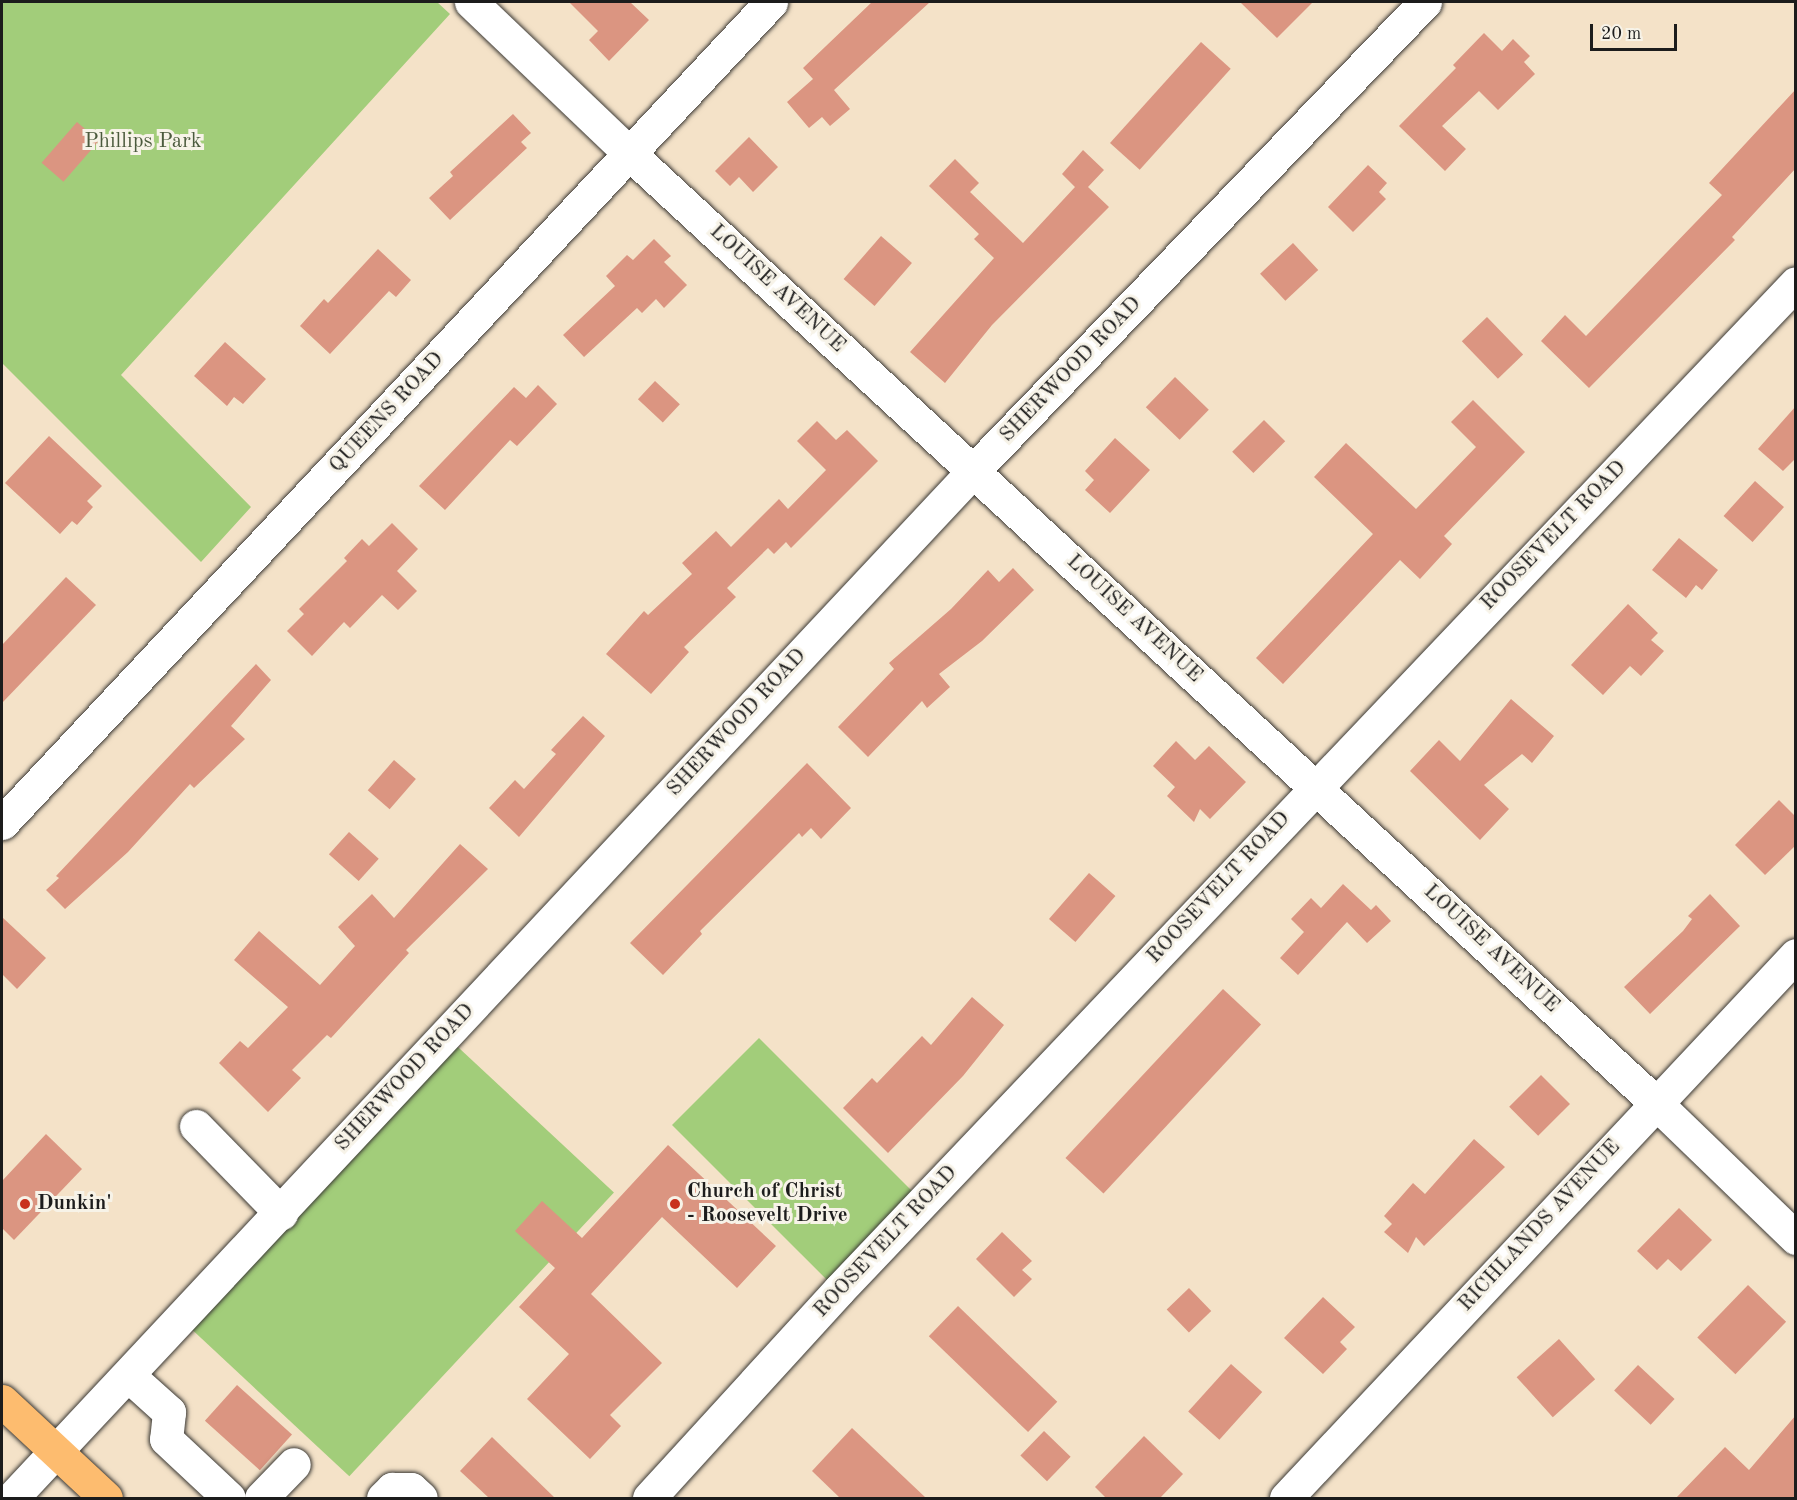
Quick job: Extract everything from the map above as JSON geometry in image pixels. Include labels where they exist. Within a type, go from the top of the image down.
[{"type":"main road","points":[[2,1401],[106,1498]]},
{"type":"street","name":"LOUISE AVENUE","points":[[471,2],[630,154],[1655,1102],[1796,1238]]},
{"type":"street","name":"QUEENS ROAD","points":[[2,823],[771,2]]},
{"type":"street","name":"SHERWOOD ROAD","points":[[12,1498],[57,1453],[974,470],[1425,2]]},
{"type":"street","name":"ROOSEVELT ROAD","points":[[649,1498],[839,1290],[1315,786],[1796,283]]},
{"type":"street","name":"RICHLANDS AVENUE","points":[[1286,1498],[1655,1102],[1796,955]]},
{"type":"street","points":[[196,1125],[281,1213]]},
{"type":"street","points":[[129,1376],[169,1412],[166,1439],[229,1498]]},
{"type":"street","points":[[261,1498],[294,1464]]},
{"type":"street","points":[[383,1498],[392,1489],[411,1489],[421,1498]]},
{"type":"green space","name":"Phillips Park","points":[[2,2],[437,2],[450,14],[121,375],[251,507],[201,562],[2,363]]},
{"type":"green space","points":[[445,1035],[614,1193],[349,1476],[180,1319]]},
{"type":"green space","points":[[759,1038],[924,1203],[837,1290],[672,1125]]},
{"type":"building","points":[[569,2],[630,2],[649,20],[609,61],[589,40],[598,31]]},
{"type":"building","points":[[872,2],[930,2],[834,90],[850,109],[830,126],[822,117],[809,128],[787,102],[813,79],[803,68]]},
{"type":"building","points":[[1240,2],[1313,2],[1277,38]]},
{"type":"building","points":[[1484,33],[1502,51],[1513,39],[1530,56],[1524,62],[1535,74],[1498,110],[1479,91],[1442,126],[1466,149],[1445,171],[1399,126],[1456,68],[1453,65]]},
{"type":"building","points":[[1201,42],[1231,69],[1140,170],[1110,143]]},
{"type":"building","points":[[1796,89],[1796,168],[1732,237],[1735,240],[1589,388],[1541,341],[1565,315],[1586,336],[1722,195],[1709,183]]},
{"type":"building","points":[[513,114],[531,133],[521,142],[527,148],[450,220],[429,198],[453,176],[450,172]]},
{"type":"building","points":[[77,122],[99,141],[63,182],[42,163]]},
{"type":"building","points":[[749,137],[778,167],[753,192],[739,177],[730,186],[715,171]]},
{"type":"building","points":[[1083,150],[1104,170],[1088,187],[1109,207],[992,325],[945,383],[910,352],[994,258],[974,239],[979,234],[929,186],[955,159],[979,183],[970,192],[1023,243],[1075,187],[1062,174]]},
{"type":"building","points":[[1368,165],[1387,183],[1379,192],[1386,199],[1353,232],[1328,207]]},
{"type":"building","points":[[881,236],[912,263],[875,306],[844,279]]},
{"type":"building","points":[[654,239],[671,256],[664,262],[687,285],[664,308],[656,299],[642,313],[637,308],[584,357],[563,335],[615,286],[606,276],[627,255],[633,260]]},
{"type":"building","points":[[1293,243],[1318,270],[1285,301],[1260,274]]},
{"type":"building","points":[[378,249],[411,280],[396,297],[389,291],[330,354],[300,326],[324,299],[328,303]]},
{"type":"building","points":[[1487,317],[1523,354],[1498,379],[1462,341]]},
{"type":"building","points":[[225,342],[266,379],[243,404],[234,397],[227,406],[194,376]]},
{"type":"building","points":[[1175,377],[1209,410],[1180,440],[1146,407]]},
{"type":"building","points":[[655,381],[680,404],[663,422],[638,399]]},
{"type":"building","points":[[538,385],[557,404],[517,446],[510,440],[445,510],[419,486],[514,387],[526,398]]},
{"type":"building","points":[[1473,400],[1525,452],[1444,536],[1452,544],[1420,579],[1400,560],[1283,684],[1256,658],[1373,534],[1314,477],[1346,443],[1416,509],[1476,447],[1451,422]]},
{"type":"building","points":[[1796,406],[1796,458],[1783,471],[1758,449]]},
{"type":"building","points":[[1264,420],[1285,441],[1253,473],[1232,452]]},
{"type":"building","points":[[817,421],[836,440],[847,430],[878,461],[791,548],[786,542],[774,554],[768,548],[727,588],[736,597],[684,647],[689,652],[651,694],[606,654],[644,611],[648,615],[692,574],[682,563],[716,531],[731,547],[779,499],[788,509],[826,470],[797,441]]},
{"type":"building","points":[[49,436],[102,486],[87,501],[93,507],[77,525],[72,521],[60,534],[5,483]]},
{"type":"building","points":[[1115,438],[1150,470],[1110,513],[1085,490],[1094,480],[1085,471]]},
{"type":"building","points":[[1755,481],[1784,507],[1753,542],[1724,516]]},
{"type":"building","points":[[392,523],[418,549],[397,571],[417,591],[398,610],[382,595],[350,628],[344,622],[312,656],[287,631],[304,614],[299,609],[347,561],[344,558],[362,539],[369,546]]},
{"type":"building","points":[[1679,538],[1718,570],[1702,590],[1696,585],[1686,598],[1652,570]]},
{"type":"building","points":[[1013,568],[1034,590],[982,641],[939,674],[950,687],[927,708],[922,701],[868,757],[838,727],[894,669],[889,663],[951,609],[988,570],[999,582]]},
{"type":"building","points":[[66,577],[96,605],[2,703],[2,645]]},
{"type":"building","points":[[1628,604],[1658,633],[1651,640],[1664,651],[1641,676],[1630,666],[1603,695],[1571,665]]},
{"type":"building","points":[[256,664],[271,680],[231,726],[245,739],[194,788],[190,784],[128,852],[65,909],[46,890],[59,878],[56,876]]},
{"type":"building","points":[[1511,699],[1554,736],[1532,763],[1522,754],[1484,785],[1509,809],[1480,840],[1410,771],[1439,740],[1460,761]]},
{"type":"building","points":[[583,716],[605,736],[519,837],[489,808],[515,780],[524,789],[556,754],[551,750]]},
{"type":"building","points":[[1176,741],[1195,760],[1209,746],[1246,782],[1210,819],[1200,809],[1194,822],[1167,796],[1175,787],[1153,766]]},
{"type":"building","points":[[394,760],[416,779],[390,809],[368,790]]},
{"type":"building","points":[[807,763],[851,808],[821,839],[811,828],[802,837],[799,833],[700,931],[702,934],[663,975],[630,943]]},
{"type":"building","points":[[1779,800],[1796,817],[1796,845],[1765,875],[1735,845]]},
{"type":"building","points":[[349,832],[379,859],[359,881],[329,854]]},
{"type":"building","points":[[460,844],[488,869],[406,950],[409,953],[331,1038],[327,1035],[292,1070],[301,1078],[268,1112],[219,1063],[240,1041],[248,1048],[288,1007],[234,960],[259,931],[320,985],[355,946],[338,927],[372,894],[394,918]]},
{"type":"building","points":[[1089,873],[1115,896],[1075,942],[1049,919]]},
{"type":"building","points":[[1343,884],[1371,910],[1376,905],[1391,921],[1367,943],[1347,922],[1298,975],[1280,958],[1304,932],[1291,919],[1311,898],[1321,908]]},
{"type":"building","points":[[1710,894],[1740,926],[1650,1014],[1624,987],[1683,931],[1692,919],[1688,916]]},
{"type":"building","points":[[2,917],[46,958],[17,989],[2,974]]},
{"type":"building","points":[[1223,989],[1261,1024],[1103,1193],[1065,1158]]},
{"type":"building","points":[[972,997],[1004,1025],[963,1076],[888,1153],[843,1108],[872,1078],[877,1083],[922,1036],[931,1045]]},
{"type":"building","points":[[1541,1075],[1570,1104],[1538,1136],[1509,1107]]},
{"type":"building","name":"Dunkin'","points":[[46,1134],[82,1169],[14,1240],[2,1228],[2,1181]]},
{"type":"building","points":[[1474,1139],[1505,1167],[1424,1246],[1416,1237],[1408,1253],[1384,1232],[1392,1224],[1384,1216],[1413,1183],[1425,1194]]},
{"type":"building","points":[[668,1145],[776,1246],[737,1288],[662,1217],[591,1294],[662,1363],[610,1415],[621,1426],[590,1459],[527,1399],[569,1354],[519,1307],[555,1268],[515,1231],[542,1201],[582,1238]]},
{"type":"building","points":[[1679,1208],[1712,1240],[1681,1271],[1668,1259],[1657,1270],[1637,1251]]},
{"type":"building","points":[[1002,1232],[1032,1261],[1022,1270],[1032,1279],[1014,1297],[976,1259]]},
{"type":"building","points":[[1748,1285],[1786,1322],[1735,1374],[1697,1338]]},
{"type":"building","points":[[1189,1288],[1211,1311],[1189,1333],[1167,1310]]},
{"type":"building","points":[[1323,1297],[1355,1327],[1340,1342],[1347,1349],[1323,1374],[1284,1338]]},
{"type":"building","points":[[958,1306],[1057,1402],[1028,1432],[929,1336]]},
{"type":"building","points":[[1559,1339],[1595,1379],[1553,1417],[1517,1377]]},
{"type":"building","points":[[1231,1364],[1262,1392],[1219,1440],[1188,1412]]},
{"type":"building","points":[[1638,1365],[1675,1399],[1651,1425],[1614,1391]]},
{"type":"building","points":[[237,1385],[292,1435],[260,1470],[205,1421]]},
{"type":"building","points":[[1796,1415],[1796,1498],[1676,1498],[1725,1447],[1749,1470]]},
{"type":"building","points":[[852,1428],[926,1498],[840,1498],[812,1471]]},
{"type":"building","points":[[1044,1431],[1071,1457],[1047,1481],[1020,1455]]},
{"type":"building","points":[[1144,1436],[1183,1474],[1160,1498],[1106,1498],[1095,1487]]},
{"type":"building","points":[[492,1437],[555,1498],[489,1498],[460,1471]]},
{"type":"place","name":"Dunkin'","points":[[25,1204]]},
{"type":"place","name":"Church of Christ - Roosevelt Drive","points":[[675,1204]]}]
